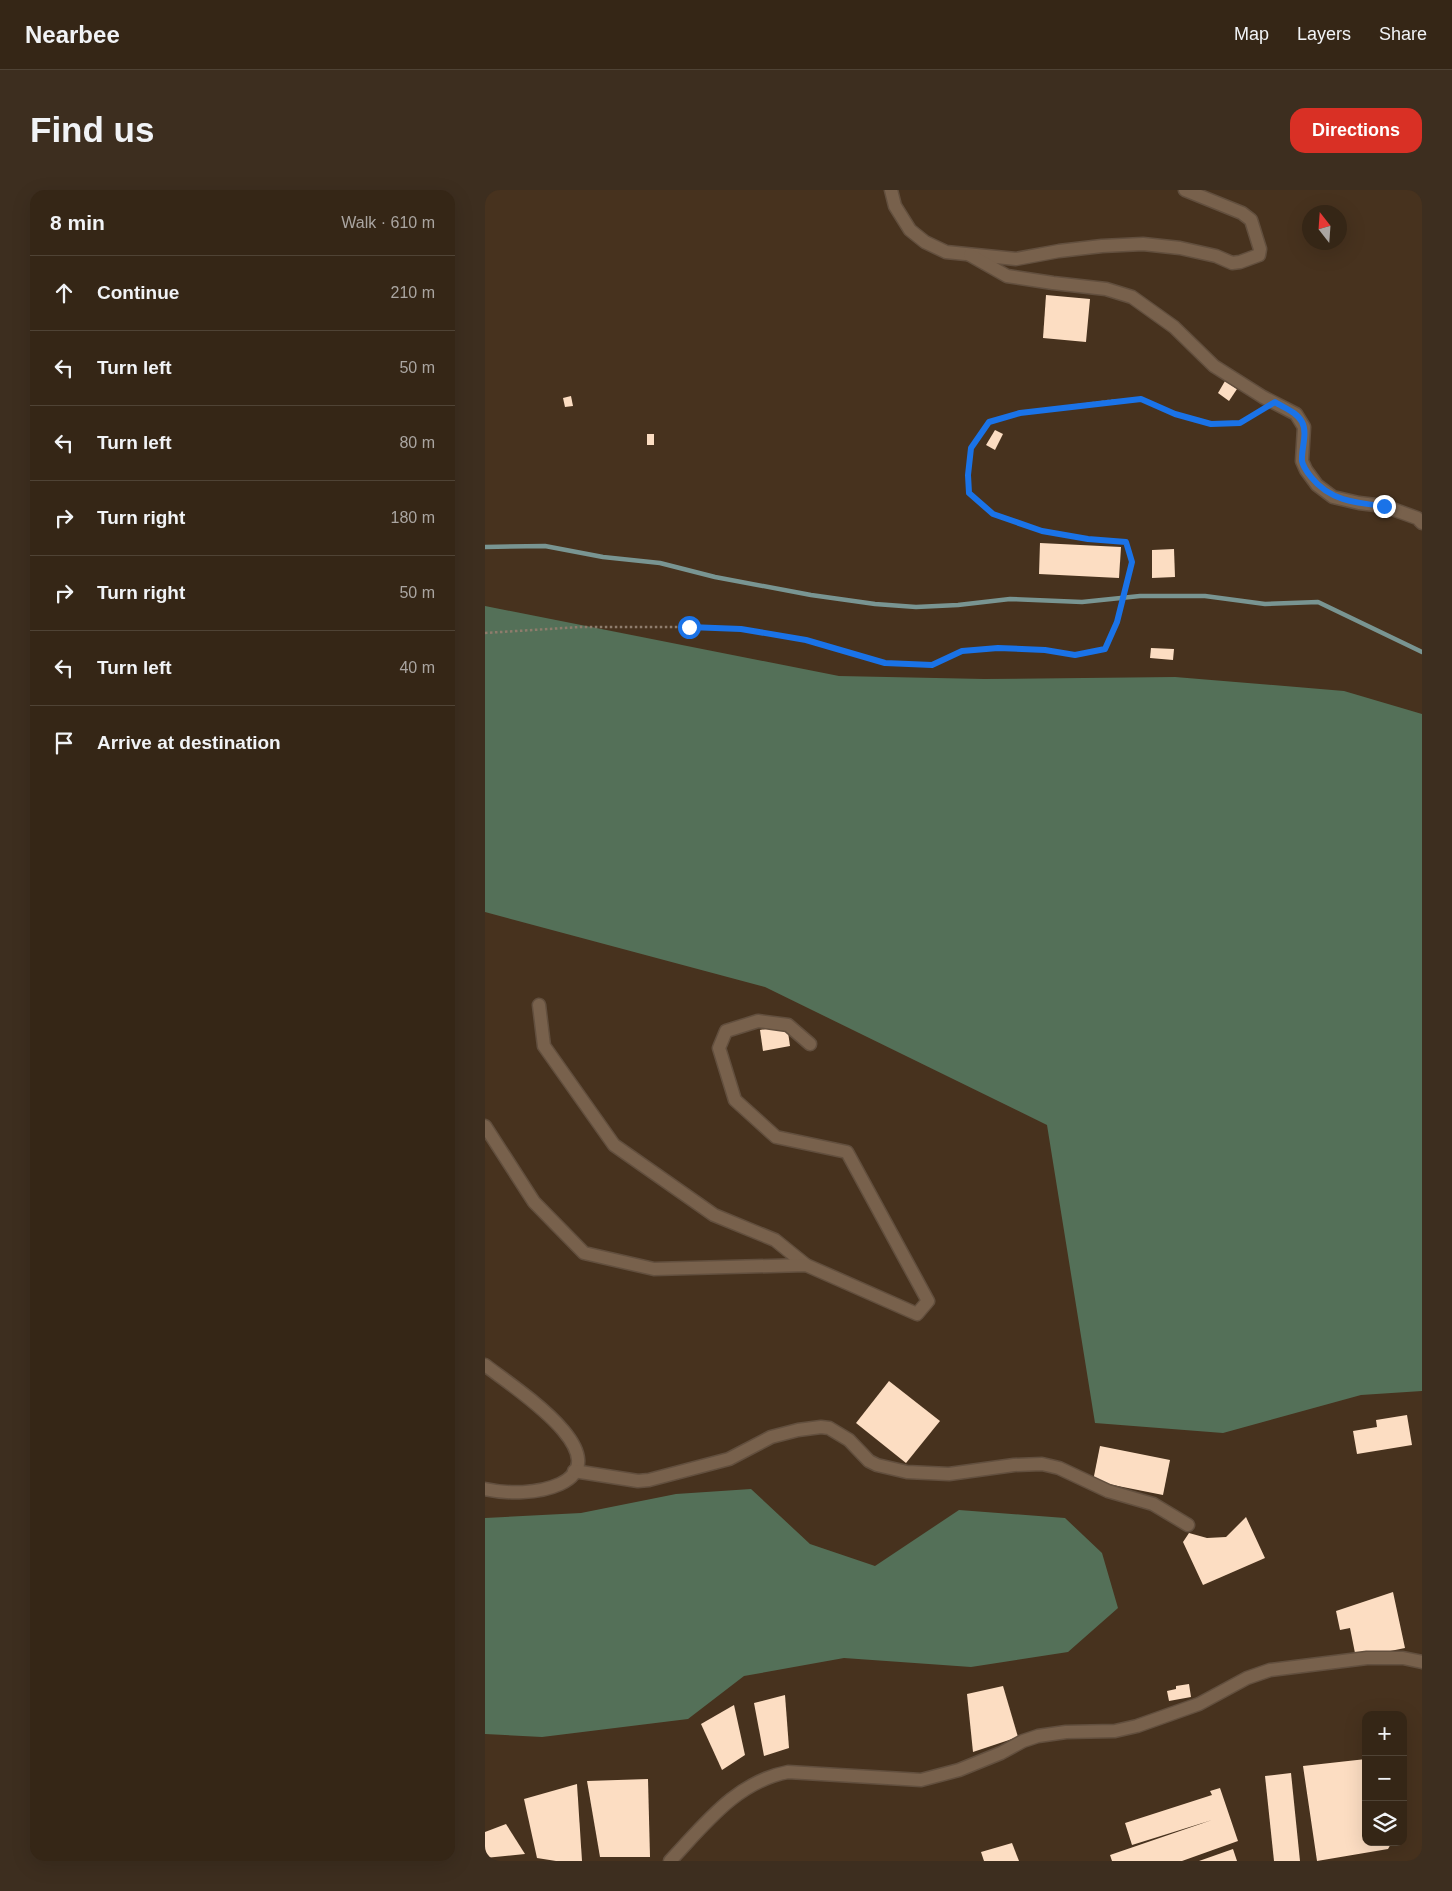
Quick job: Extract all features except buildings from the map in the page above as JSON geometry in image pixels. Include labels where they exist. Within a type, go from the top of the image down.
[{"type":"street","points":[[891,190],[895,206],[910,230],[925,242],[946,252],[1017,259],[1059,251],[1143,244],[1180,248],[1232,262],[1240,262],[1259,256],[1260,249],[1251,220],[1242,213],[1185,190]]},
{"type":"street","points":[[970,255],[1007,276],[1106,289],[1132,298],[1174,326],[1214,366],[1296,414],[1305,427],[1302,461],[1306,470],[1317,484],[1333,497],[1384,506],[1417,518],[1422,523]]},
{"type":"street","points":[[539,1005],[544,1046],[614,1145],[714,1215],[775,1240],[806,1265],[917,1314],[928,1301],[847,1152],[775,1136],[735,1100],[719,1048],[726,1031],[758,1021],[788,1025],[810,1044]]},
{"type":"street","points":[[485,1126],[534,1202],[584,1253],[654,1269],[806,1265]]},
{"type":"street","points":[[485,1365],[536,1405],[565,1431],[577,1452],[578,1466],[566,1481],[543,1490],[520,1492],[494,1491],[485,1488]]},
{"type":"street","points":[[575,1471],[638,1481],[649,1480],[729,1459],[771,1437],[798,1430],[821,1427],[829,1428],[849,1440],[869,1461],[877,1465],[907,1472],[941,1474],[1014,1465],[1042,1464],[1059,1468],[1108,1491],[1153,1504],[1188,1525]]},
{"type":"street","points":[[670,1861],[734,1796],[748,1786],[774,1774],[788,1772],[921,1780],[959,1770],[1038,1736],[1066,1732],[1092,1733],[1115,1731],[1137,1726],[1199,1704],[1247,1678],[1270,1670],[1367,1658],[1403,1658],[1422,1662]]},
{"type":"path","points":[[485,633],[580,627],[741,629],[806,640],[885,663],[932,665],[962,651],[998,648],[1045,650],[1075,655],[1105,649],[1117,622],[1132,562],[1126,542],[1088,539],[1042,531],[993,514],[969,493],[968,475],[971,448],[989,422],[1020,413],[1141,399],[1175,414],[1211,424],[1240,423],[1275,402]]},
{"type":"green space","points":[[485,606],[839,676],[984,679],[1175,677],[1344,691],[1422,714],[1422,1391],[1361,1395],[1223,1433],[1095,1423],[1047,1125],[765,987],[485,912]]},
{"type":"green space","points":[[751,1489],[810,1544],[875,1566],[959,1510],[1065,1518],[1102,1553],[1118,1608],[1068,1652],[971,1667],[844,1658],[744,1676],[688,1719],[542,1737],[485,1734],[485,1518],[581,1513],[676,1494]]},
{"type":"waterway","points":[[485,547],[545,546],[603,557],[660,563],[715,577],[811,595],[875,604],[916,607],[958,605],[1010,599],[1082,602],[1140,596],[1205,596],[1265,604],[1318,602],[1422,652]]},
{"type":"route","points":[[689,627],[741,629],[806,640],[885,663],[932,665],[962,651],[998,648],[1045,650],[1075,655],[1105,649],[1117,622],[1132,562],[1126,542],[1088,539],[1042,531],[993,514],[969,493],[968,475],[971,448],[989,422],[1020,413],[1109,401],[1141,399],[1175,414],[1211,424],[1240,423],[1275,402],[1296,414],[1305,427],[1302,461],[1306,470],[1317,484],[1333,497],[1384,506]]}]
